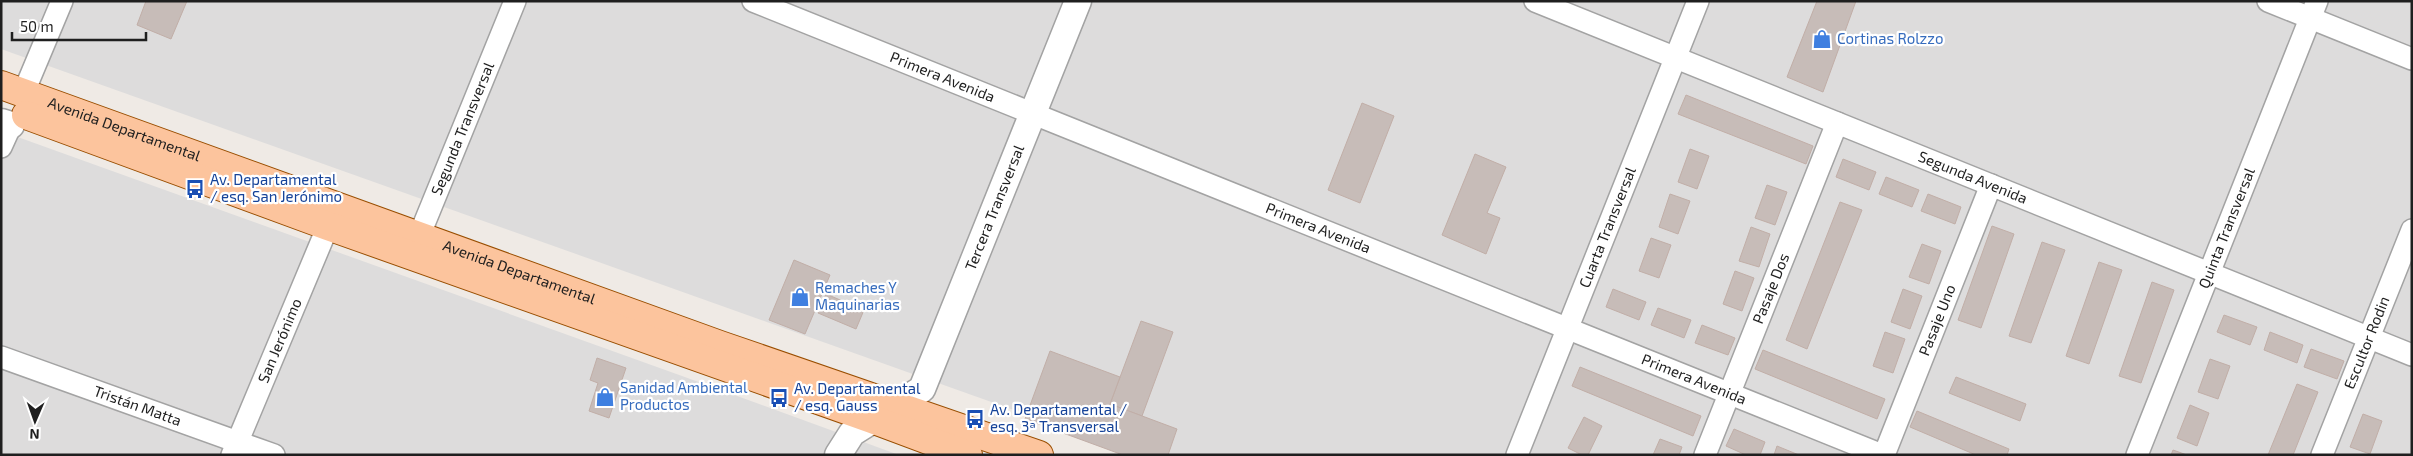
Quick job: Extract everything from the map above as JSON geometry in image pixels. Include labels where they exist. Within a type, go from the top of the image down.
[{"type":"main road","name":"Avenida Departamental","points":[[6,108],[328,226],[415,246],[968,455]]},
{"type":"main road","name":"Avenida Departamental","points":[[6,108],[415,246],[720,344],[1039,455]]},
{"type":"street","points":[[6,108],[62,1]]},
{"type":"street","name":"Segunda Transversal","points":[[415,246],[515,1]]},
{"type":"street","name":"Primera Avenida","points":[[753,1],[1883,455]]},
{"type":"street","name":"Tercera Transversal","points":[[838,455],[852,433],[922,389],[1078,1]]},
{"type":"street","name":"Segunda Avenida","points":[[1535,1],[2412,355]]},
{"type":"street","name":"Cuarta Transversal","points":[[1518,455],[1698,1]]},
{"type":"street","points":[[2268,1],[2314,10],[2412,59]]},
{"type":"street","name":"Quinta Transversal","points":[[2138,455],[2314,10]]},
{"type":"street","name":"Pasaje Dos","points":[[1705,455],[1837,123]]},
{"type":"street","name":"Pasaje Uno","points":[[1883,455],[1992,185]]},
{"type":"street","name":"San Jerónimo","points":[[234,448],[328,226]]},
{"type":"street","name":"Escultor Rodin","points":[[2322,455],[2412,230]]},
{"type":"street","name":"Tristán Matta","points":[[1,357],[234,448],[274,455]]},
{"type":"shaded area","points":[[1,1],[2412,1],[2412,455],[1140,455],[1,49]]},
{"type":"shaded area","points":[[1,131],[682,376],[899,455],[1,455]]},
{"type":"building","points":[[146,1],[187,1],[171,39],[137,25]]},
{"type":"building","name":"Cortinas Rolzzo","points":[[1817,1],[1856,1],[1823,92],[1787,77]]},
{"type":"building","points":[[1686,95],[1813,146],[1806,164],[1678,114]]},
{"type":"building","points":[[1362,103],[1394,116],[1360,203],[1328,190]]},
{"type":"building","points":[[1690,149],[1709,156],[1697,189],[1678,182]]},
{"type":"building","points":[[1475,154],[1506,167],[1487,213],[1500,218],[1486,254],[1442,235]]},
{"type":"building","points":[[1843,159],[1876,172],[1869,190],[1836,177]]},
{"type":"building","points":[[1886,177],[1919,190],[1912,207],[1879,194]]},
{"type":"building","points":[[1767,185],[1787,192],[1775,225],[1755,218]]},
{"type":"building","points":[[1670,194],[1690,201],[1678,234],[1659,227]]},
{"type":"building","points":[[1928,194],[1961,207],[1955,224],[1921,211]]},
{"type":"building","points":[[1840,202],[1862,210],[1807,349],[1786,340]]},
{"type":"building","points":[[1992,226],[2014,234],[1981,328],[1958,320]]},
{"type":"building","points":[[1751,227],[1770,234],[1759,267],[1739,261]]},
{"type":"building","points":[[1651,238],[1671,245],[1659,278],[1639,271]]},
{"type":"building","points":[[2042,242],[2065,250],[2031,343],[2009,336]]},
{"type":"building","points":[[1922,244],[1941,251],[1929,284],[1909,277]]},
{"type":"building","name":"Remaches Y Maquinarias","points":[[794,260],[830,275],[805,334],[769,320]]},
{"type":"building","points":[[2099,262],[2122,270],[2089,364],[2066,356]]},
{"type":"building","points":[[1735,271],[1754,278],[1742,311],[1723,304]]},
{"type":"building","points":[[2152,282],[2174,290],[2141,383],[2119,376]]},
{"type":"building","points":[[1613,289],[1646,302],[1639,320],[1606,307]]},
{"type":"building","points":[[1903,289],[1922,296],[1910,329],[1891,322]]},
{"type":"building","points":[[826,294],[864,310],[856,329],[818,313]]},
{"type":"building","points":[[1658,308],[1691,320],[1684,338],[1651,325]]},
{"type":"building","points":[[2224,315],[2257,327],[2250,345],[2217,332]]},
{"type":"building","points":[[1141,321],[1173,332],[1142,416],[1110,404]]},
{"type":"building","points":[[1702,325],[1735,338],[1728,355],[1695,343]]},
{"type":"building","points":[[1885,332],[1905,339],[1893,373],[1873,366]]},
{"type":"building","points":[[2270,332],[2303,345],[2297,363],[2264,350]]},
{"type":"building","points":[[2311,349],[2344,361],[2337,379],[2304,367]]},
{"type":"building","points":[[1763,350],[1885,399],[1877,419],[1755,369]]},
{"type":"building","points":[[1050,351],[1120,377],[1110,404],[1177,429],[1168,455],[1123,455],[1025,419]]},
{"type":"building","name":"Sanidad Ambiental Productos","points":[[597,358],[626,368],[609,418],[589,411],[598,383],[590,380]]},
{"type":"building","points":[[2210,359],[2230,366],[2218,399],[2198,392]]},
{"type":"building","points":[[1580,367],[1701,416],[1693,436],[1572,386]]},
{"type":"building","points":[[1956,377],[2026,404],[2020,421],[1949,393]]},
{"type":"building","points":[[2297,384],[2318,392],[2293,455],[2268,455]]},
{"type":"building","points":[[2190,405],[2209,413],[2197,446],[2177,438]]},
{"type":"building","points":[[1917,411],[2009,449],[2007,455],[1976,455],[1910,427]]},
{"type":"building","points":[[2363,414],[2382,421],[2370,454],[2350,447]]},
{"type":"building","points":[[1584,417],[1602,426],[1588,455],[1582,455],[1568,448]]},
{"type":"building","points":[[1734,429],[1765,442],[1760,455],[1746,455],[1726,446]]},
{"type":"building","points":[[1660,439],[1682,447],[1679,455],[1653,455]]},
{"type":"building","points":[[1777,446],[1799,455],[1774,455]]},
{"type":"building","points":[[2173,450],[2187,455],[2171,455]]},
{"type":"place","name":"Cortinas Rolzzo","points":[[1822,39]]},
{"type":"place","name":"Av. Departamental / esq. San Jerónimo","points":[[195,189]]},
{"type":"place","name":"Remaches Y Maquinarias","points":[[800,297]]},
{"type":"place","name":"Sanidad Ambiental Productos","points":[[605,397]]},
{"type":"place","name":"Av. Departamental / esq. Gauss","points":[[779,398]]},
{"type":"place","name":"Av. Departamental / esq. 3ª Transversal","points":[[975,419]]}]
